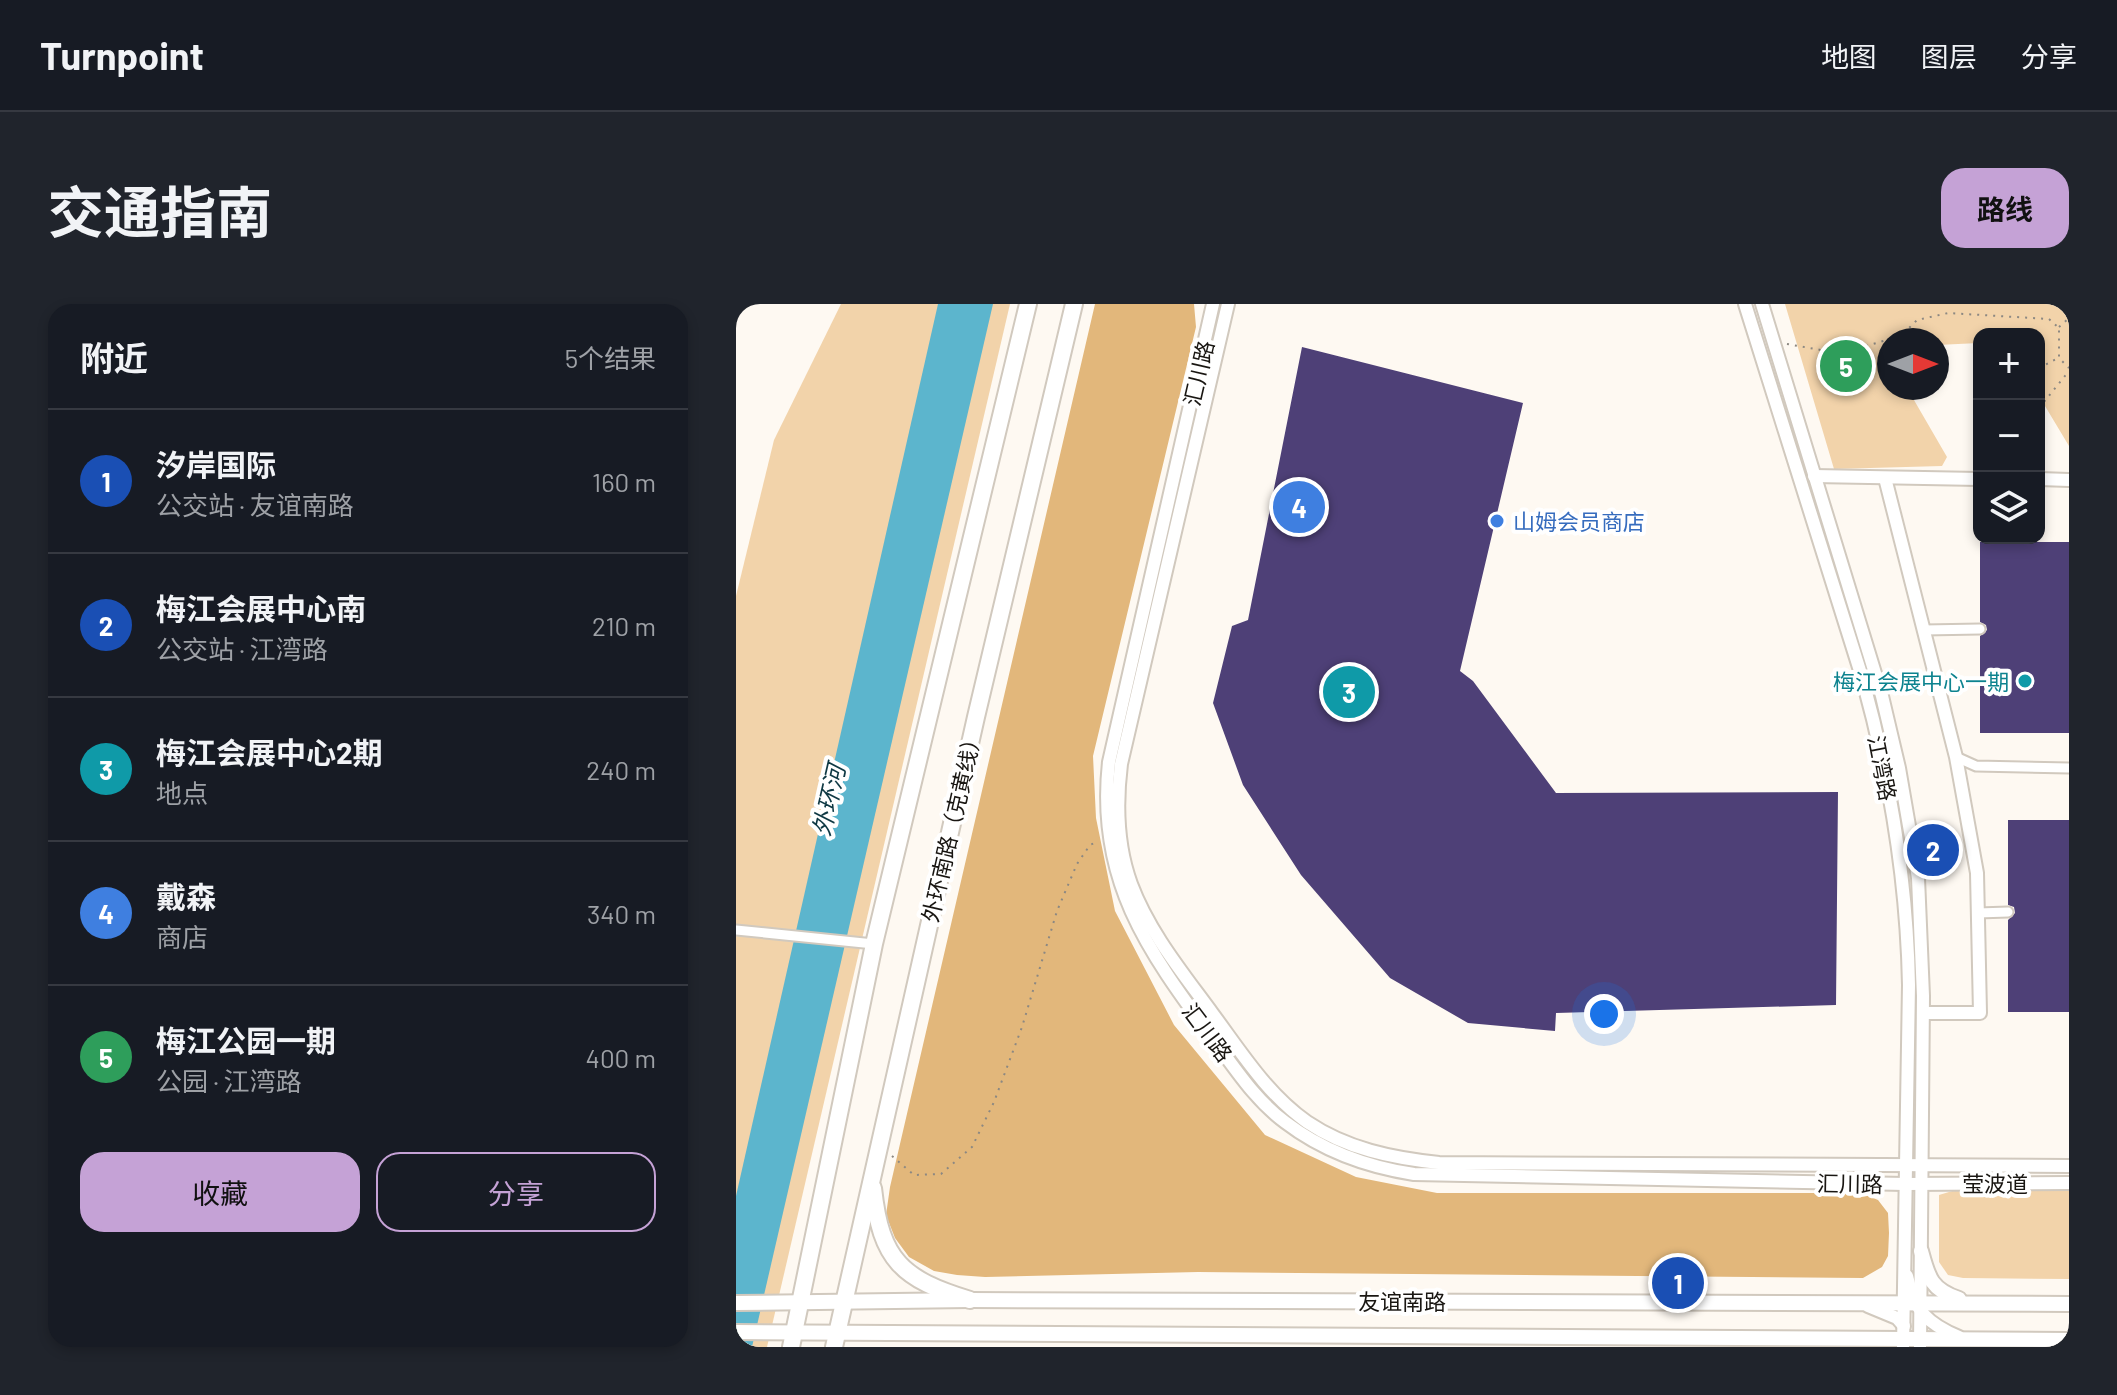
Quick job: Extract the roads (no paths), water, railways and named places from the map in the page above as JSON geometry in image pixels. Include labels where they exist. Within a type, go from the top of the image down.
[{"type":"highway","name":"外环南路（克黄线）","points":[[792,1340],[874,944],[1028,304]]},
{"type":"highway","name":"外环南路（克黄线）","points":[[836,1340],[878,1145],[1074,304]]},
{"type":"highway","points":[[872,1174],[876,1211],[890,1254],[921,1282],[970,1300]]},
{"type":"main road","points":[[1921,1251],[1929,1277],[1938,1290],[1979,1303]]},
{"type":"main road","name":"友谊南路","points":[[736,1303],[970,1300],[2069,1304]]},
{"type":"main road","name":"友谊南路","points":[[736,1332],[765,1332],[792,1340],[2069,1340]]},
{"type":"main road","points":[[1855,1340],[1881,1347]]},
{"type":"street","name":"汇川路","points":[[1213,304],[1109,762],[1106,788],[1109,837],[1124,897],[1160,968],[1247,1085],[1284,1122],[1306,1137],[1350,1158],[1383,1169],[1438,1176],[1921,1184]]},
{"type":"street","name":"汇川路","points":[[1228,304],[1121,764],[1119,821],[1130,882],[1140,905],[1172,959],[1267,1087],[1300,1117],[1346,1143],[1412,1160],[1454,1163],[1921,1166]]},
{"type":"street","name":"江湾路","points":[[1745,304],[1862,677],[1901,863],[1908,938],[1903,1249],[1915,1304],[1910,1340]]},
{"type":"street","name":"江湾路","points":[[1762,304],[1882,696],[1899,768],[1918,878],[1923,1013],[1921,1251],[1910,1340]]},
{"type":"street","points":[[1814,476],[1973,479]]},
{"type":"street","points":[[1885,478],[1956,757],[1977,873],[1980,1013],[1923,1013]]},
{"type":"street","points":[[2045,479],[2069,480]]},
{"type":"street","points":[[1924,630],[1980,629]]},
{"type":"street","points":[[1956,757],[1976,766],[2069,768]]},
{"type":"street","points":[[1978,913],[2008,912]]},
{"type":"street","points":[[736,930],[874,944]]},
{"type":"street","name":"莹波道","points":[[1921,1166],[2069,1166]]},
{"type":"street","name":"莹波道","points":[[1921,1184],[2069,1183]]},
{"type":"street","points":[[1854,1302],[1897,1318],[1910,1340]]},
{"type":"street","points":[[1915,1304],[1929,1322],[1964,1339]]},
{"type":"street","points":[[1947,1347],[1964,1339]]},
{"type":"water","name":"外环河","points":[[938,304],[993,304],[752,1347],[736,1347],[736,1196]]},
{"type":"place","name":"梅江公园一期","points":[[1846,366]]},
{"type":"place","name":"戴森","points":[[1299,507]]},
{"type":"place","name":"山姆会员商店","points":[[1497,521]]},
{"type":"place","name":"梅江会展中心一期","points":[[2025,681]]},
{"type":"place","name":"梅江会展中心2期","points":[[1349,692]]},
{"type":"place","name":"梅江会展中心南","points":[[1933,850]]},
{"type":"place","name":"汐岸国际","points":[[1678,1283]]}]
